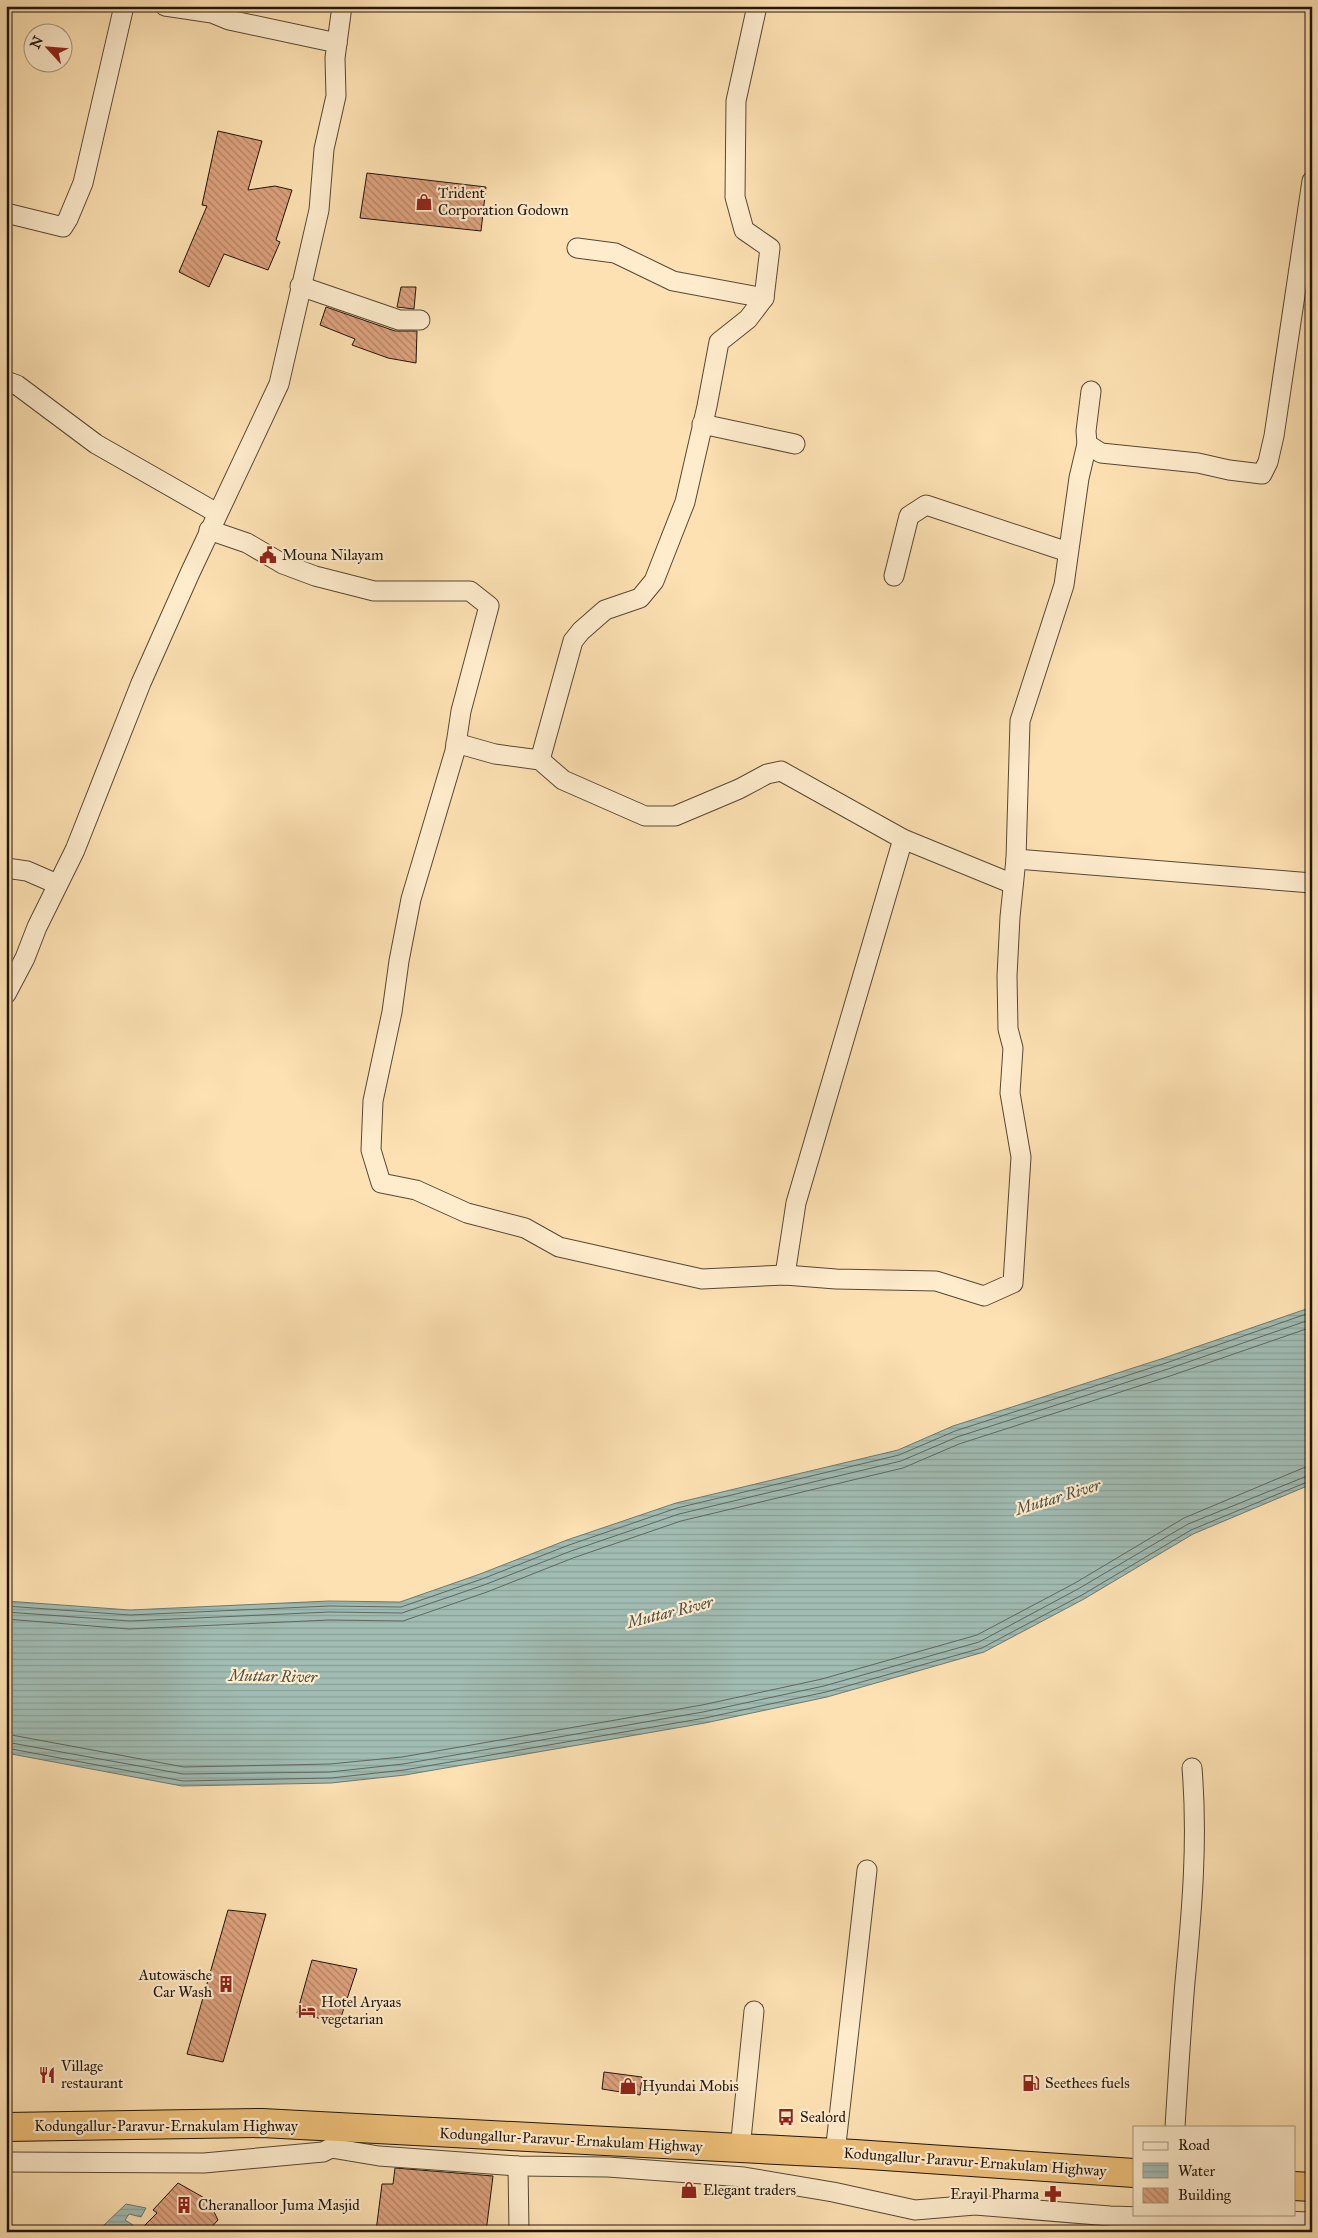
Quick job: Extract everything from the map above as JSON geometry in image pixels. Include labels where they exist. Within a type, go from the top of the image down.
[{"type":"highway","name":"Kodungallur-Paravur-Ernakulam Highway","points":[[6,2127],[262,2123],[835,2153],[1133,2173]]},
{"type":"highway","points":[[1296,2186],[1312,2187]]},
{"type":"street","points":[[6,213],[63,227],[68,219],[83,183],[124,6]]},
{"type":"street","points":[[165,6],[212,14],[229,20],[337,43]]},
{"type":"street","points":[[6,994],[25,958],[74,850],[141,683],[213,522],[279,384],[319,210],[324,149],[336,96],[335,58],[342,6]]},
{"type":"street","points":[[540,760],[573,641],[581,631],[605,610],[640,598],[654,581],[685,502],[719,342],[748,319],[764,298],[770,248],[744,230],[735,197],[736,101],[757,6]]},
{"type":"street","points":[[1088,444],[1101,453],[1198,463],[1229,470],[1262,474],[1268,462],[1277,421],[1312,181]]},
{"type":"street","points":[[577,248],[615,253],[673,282],[764,298]]},
{"type":"street","points":[[300,286],[326,293],[399,320],[420,320]]},
{"type":"street","points":[[6,381],[17,385],[96,444],[213,522],[283,564],[314,576],[374,591],[470,591],[489,606],[461,711],[456,743],[412,899],[399,961],[392,1012],[373,1101],[370,1150],[381,1183],[416,1190],[467,1213],[525,1228],[559,1247],[702,1279],[785,1275],[836,1279],[936,1281],[984,1296],[1013,1283],[1021,1157],[1010,1093],[1012,1048],[1008,1029],[1008,966],[1016,859],[1020,721],[1064,585],[1078,478],[1088,444],[1086,431],[1091,391]]},
{"type":"street","points":[[702,424],[795,444]]},
{"type":"street","points":[[894,576],[909,516],[926,505],[1068,552]]},
{"type":"street","points":[[456,743],[495,754],[540,760],[563,780],[645,816],[674,816],[739,789],[767,774],[781,771],[903,839],[1013,884]]},
{"type":"street","points":[[785,1275],[796,1203],[903,839]]},
{"type":"street","points":[[1016,859],[1312,883]]},
{"type":"street","points":[[6,868],[26,870],[57,884]]},
{"type":"street","points":[[1175,2126],[1179,2053],[1195,1875],[1195,1805],[1192,1768]]},
{"type":"street","points":[[835,2153],[867,1870]]},
{"type":"street","points":[[740,2149],[754,2011]]},
{"type":"street","points":[[6,2162],[204,2164],[323,2152],[331,2148],[379,2156],[518,2166],[608,2168],[744,2178],[833,2192],[915,2210],[975,2205],[1110,2216],[1312,2222]]},
{"type":"street","points":[[518,2166],[519,2232]]},
{"type":"water","name":"Muttar River","points":[[1312,1307],[1312,1484],[1193,1534],[1084,1599],[984,1652],[827,1697],[705,1723],[405,1775],[331,1783],[182,1786],[6,1753],[6,1601],[130,1610],[329,1601],[400,1602],[480,1574],[567,1540],[676,1503],[898,1450],[953,1426],[1164,1358]]},
{"type":"water","points":[[126,2204],[146,2208],[141,2217],[129,2214],[125,2220],[133,2225],[129,2232],[103,2226]]},
{"type":"building","points":[[218,131],[262,141],[248,190],[275,186],[292,190],[276,240],[280,242],[268,270],[224,254],[209,287],[179,272],[207,206],[202,205]]},
{"type":"building","name":"Trident Corporation Godown","points":[[367,173],[486,187],[481,231],[360,218]]},
{"type":"building","points":[[401,287],[416,287],[414,309],[397,307]]},
{"type":"building","points":[[326,307],[395,331],[417,331],[416,363],[388,358],[352,345],[355,339],[320,325]]},
{"type":"building","name":"Autowäsche Car Wash","points":[[228,1910],[266,1914],[223,2062],[187,2054]]},
{"type":"building","name":"Hotel Aryaas vegetarian","points":[[312,1960],[357,1969],[339,2023],[297,2013]]},
{"type":"building","points":[[604,2072],[642,2077],[640,2095],[602,2089]]},
{"type":"building","points":[[395,2168],[493,2176],[486,2232],[376,2231],[382,2184],[393,2184]]},
{"type":"building","name":"Cheranalloor Juma Masjid","points":[[178,2183],[208,2200],[218,2220],[207,2232],[138,2232],[157,2213],[153,2210]]},
{"type":"place","name":"Trident Corporation Godown","points":[[424,202]]},
{"type":"place","name":"Mouna Nilayam","points":[[268,555]]},
{"type":"place","name":"Autowäsche Car Wash","points":[[226,1984]]},
{"type":"place","name":"Hotel Aryaas vegetarian","points":[[307,2011]]},
{"type":"place","name":"Village restaurant","points":[[47,2075]]},
{"type":"place","name":"Seethees fuels","points":[[1031,2083]]},
{"type":"place","name":"Hyundai Mobis","points":[[628,2086]]},
{"type":"place","name":"Sealord","points":[[786,2117]]},
{"type":"place","name":"Elegant traders","points":[[689,2190]]},
{"type":"place","name":"Erayil Pharma","points":[[1053,2194]]},
{"type":"place","name":"Cheranalloor Juma Masjid","points":[[184,2205]]}]
